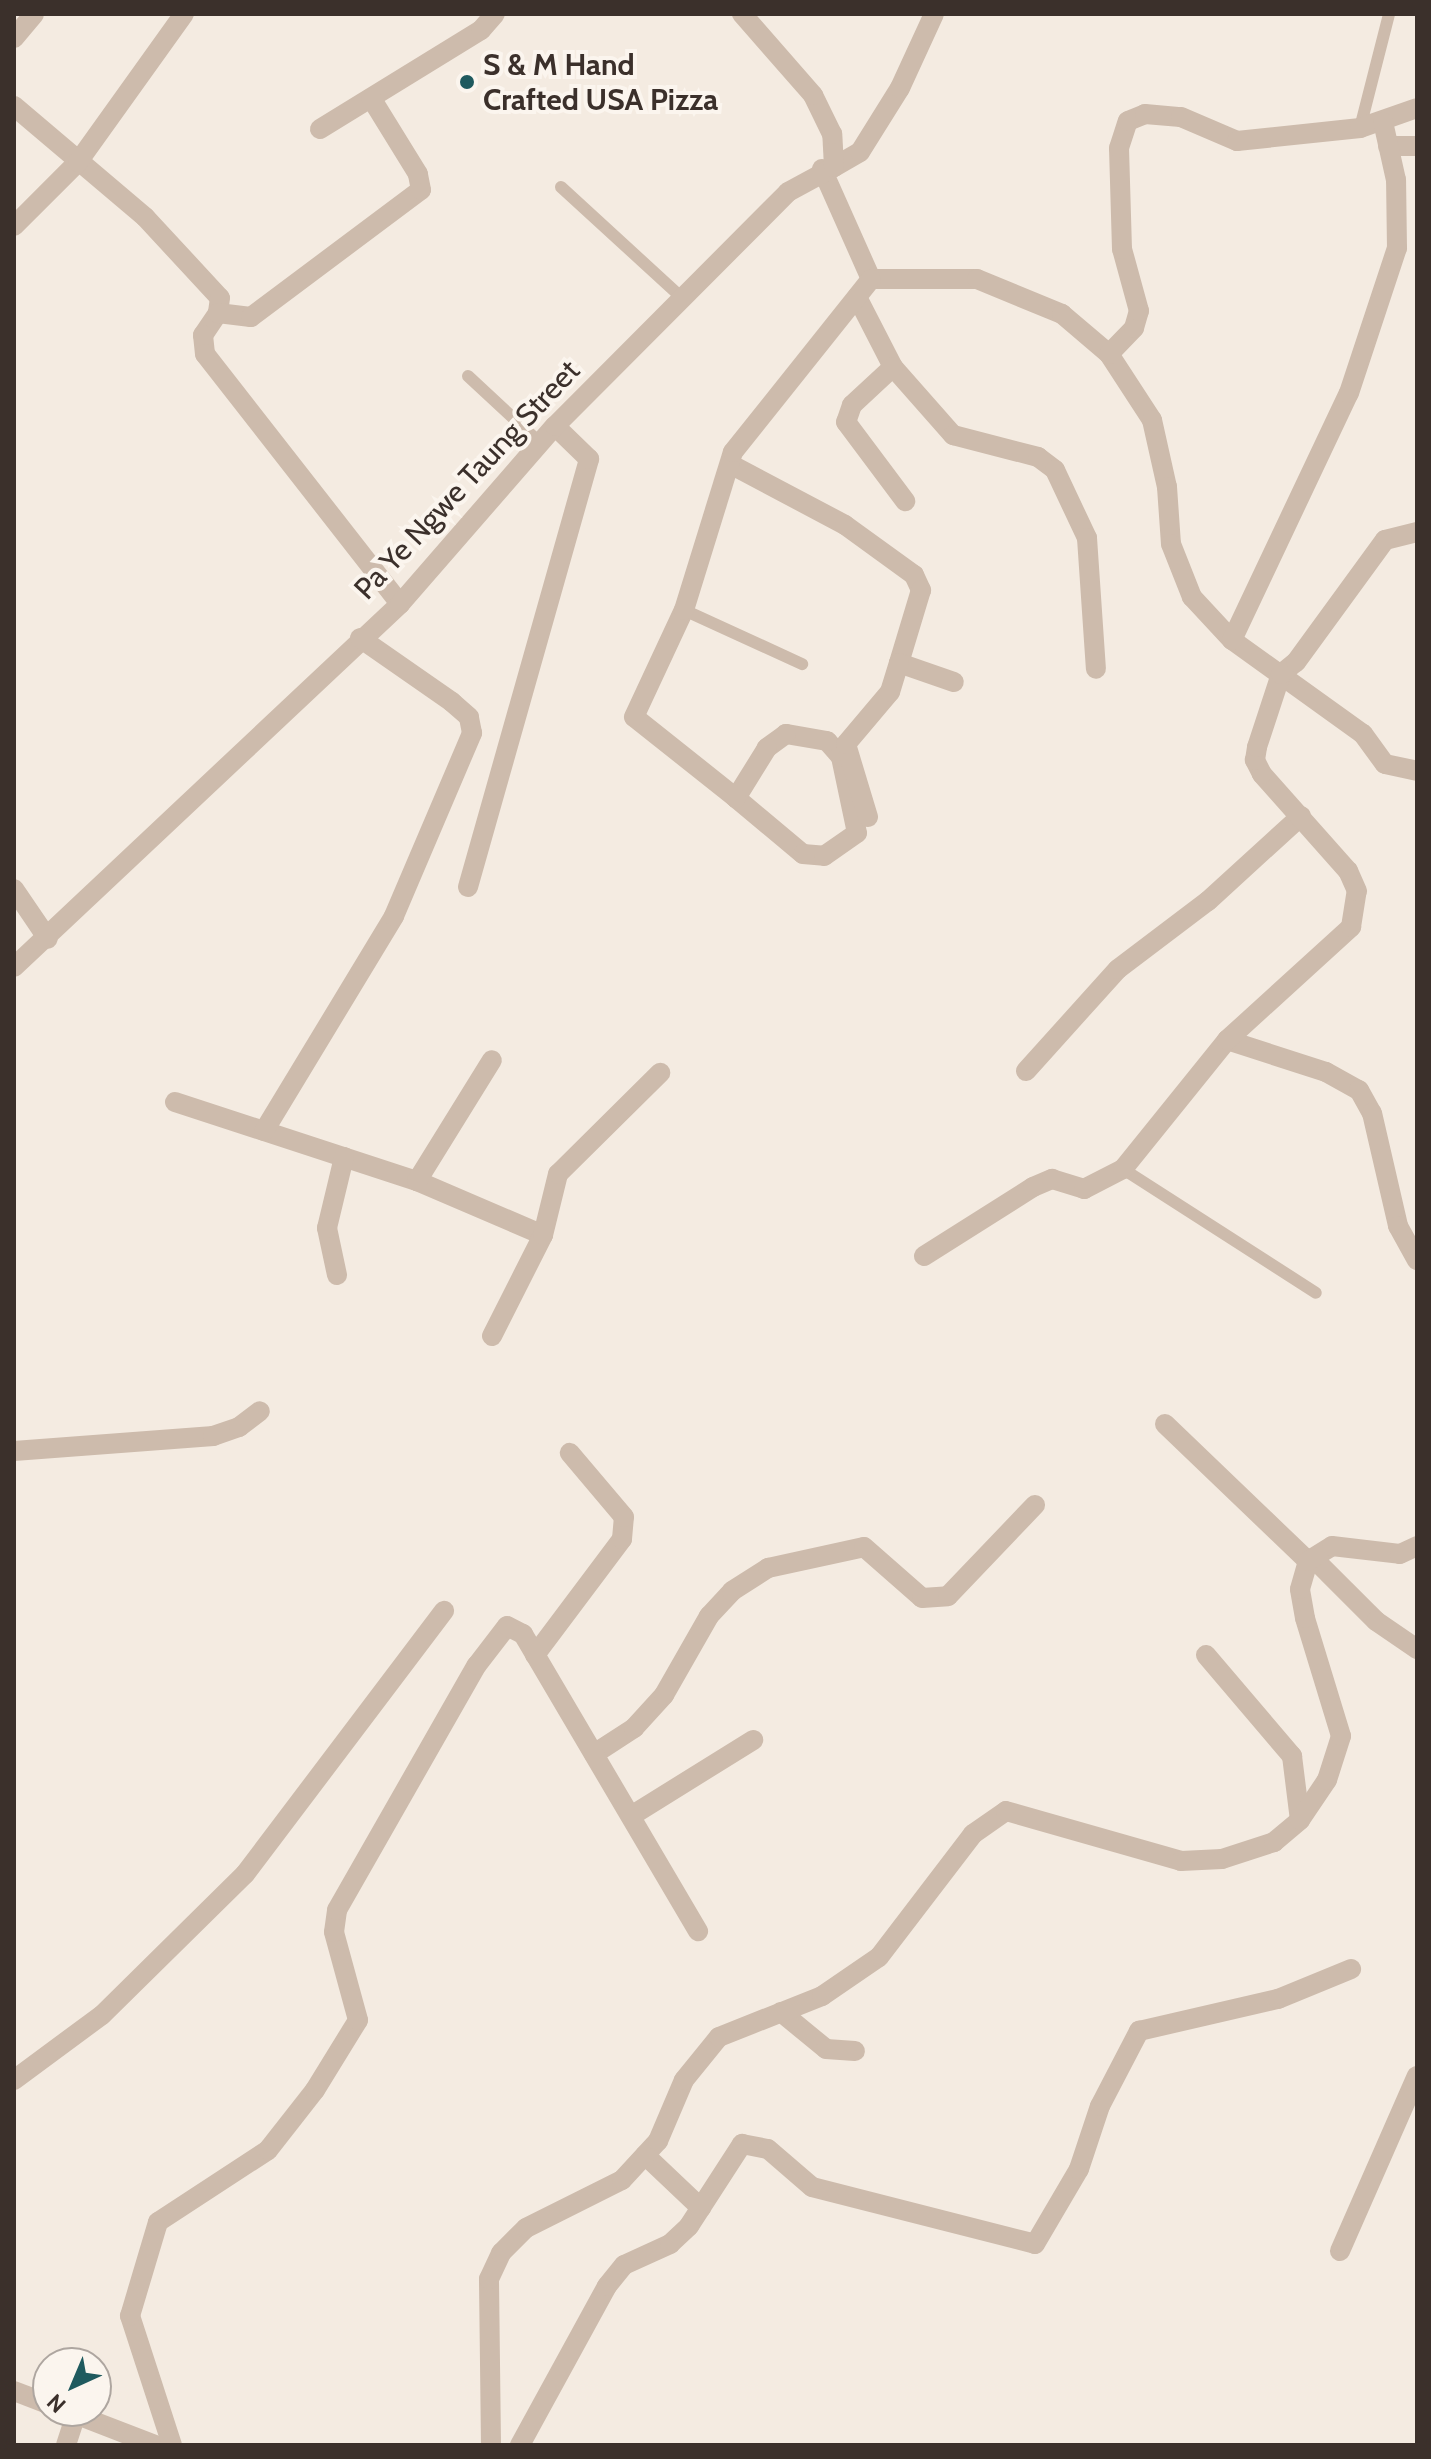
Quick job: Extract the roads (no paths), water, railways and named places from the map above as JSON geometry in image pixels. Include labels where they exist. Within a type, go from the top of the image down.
[{"type":"street","points":[[14,38],[34,14]]},
{"type":"street","points":[[14,226],[78,162],[184,14]]},
{"type":"street","points":[[320,129],[481,30],[495,14]]},
{"type":"street","points":[[742,14],[813,95],[832,134],[828,168],[871,279]]},
{"type":"street","name":"Pa Ye Ngwe Taung Street","points":[[14,967],[48,939],[360,638],[400,604],[555,426],[788,192],[860,152],[900,88],[934,14]]},
{"type":"street","points":[[218,313],[251,317],[421,190],[418,174],[371,98]]},
{"type":"street","points":[[14,106],[145,217],[220,298],[218,313],[203,335],[205,354],[400,604]]},
{"type":"street","points":[[1109,354],[1134,328],[1139,311],[1122,249],[1119,148],[1128,121],[1145,114],[1181,117],[1237,141],[1360,128],[1417,108]]},
{"type":"street","points":[[1232,640],[1349,393],[1397,248],[1396,180],[1383,122]]},
{"type":"street","points":[[1388,146],[1417,146]]},
{"type":"street","points":[[871,279],[977,279],[1062,314],[1109,354],[1152,420],[1167,487],[1171,544],[1192,597],[1232,640],[1363,734],[1385,764],[1417,771]]},
{"type":"street","points":[[736,798],[767,748],[786,734],[813,736],[827,741],[841,757],[857,833],[824,856],[803,854],[634,717],[684,610],[733,452],[871,279]]},
{"type":"street","points":[[857,297],[893,367],[953,435],[1038,457],[1055,470],[1087,538],[1096,669]]},
{"type":"street","points":[[893,367],[852,405],[846,422],[905,501]]},
{"type":"street","points":[[468,887],[589,459],[555,426]]},
{"type":"street","points":[[730,464],[845,525],[914,575],[921,590],[890,692],[847,737],[868,817]]},
{"type":"street","points":[[924,1256],[1033,1187],[1052,1179],[1084,1189],[1123,1169],[1227,1040],[1351,927],[1358,911],[1348,871],[1255,760],[1281,674],[1296,662],[1385,540],[1417,532]]},
{"type":"street","points":[[264,1131],[394,916],[472,733],[469,717],[452,702],[360,638]]},
{"type":"street","points":[[899,663],[954,682]]},
{"type":"street","points":[[1026,1071],[1118,969],[1208,901],[1301,816]]},
{"type":"street","points":[[14,889],[48,939]]},
{"type":"street","points":[[1227,1040],[1326,1072],[1359,1090],[1372,1113],[1398,1226],[1417,1260]]},
{"type":"street","points":[[417,1181],[492,1060]]},
{"type":"street","points":[[492,1336],[543,1235],[558,1174],[660,1073]]},
{"type":"street","points":[[175,1102],[417,1181],[543,1235]]},
{"type":"street","points":[[337,1275],[327,1228],[344,1157]]},
{"type":"street","points":[[14,1451],[213,1436],[260,1411]]},
{"type":"street","points":[[1165,1424],[1376,1621],[1417,1649]]},
{"type":"street","points":[[535,1655],[622,1539],[624,1517],[570,1453]]},
{"type":"street","points":[[594,1754],[634,1728],[664,1695],[709,1616],[732,1591],[768,1568],[864,1547],[922,1598],[948,1596],[1035,1505]]},
{"type":"street","points":[[491,2445],[489,2279],[501,2253],[526,2228],[622,2180],[658,2141],[684,2080],[719,2037],[822,1996],[879,1957],[973,1834],[1006,1811],[1181,1861],[1222,1859],[1274,1842],[1300,1820],[1327,1780],[1341,1736],[1305,1618],[1300,1589],[1310,1559],[1332,1546],[1400,1554],[1417,1546]]},
{"type":"street","points":[[14,2080],[102,2015],[245,1874],[444,1611]]},
{"type":"street","points":[[172,2445],[130,2316],[158,2222],[268,2150],[315,2090],[358,2020],[334,1932],[337,1910],[498,1633],[507,1626],[523,1634],[698,1931]]},
{"type":"street","points":[[1206,1655],[1292,1756],[1300,1820]]},
{"type":"street","points":[[631,1816],[753,1740]]},
{"type":"street","points":[[520,2445],[579,2331],[616,2275],[624,2265],[670,2244],[701,2208],[736,2151],[752,2142],[812,2187],[1035,2244],[1079,2169],[1100,2106],[1139,2031],[1278,1999],[1351,1969]]},
{"type":"street","points":[[781,2012],[826,2049],[855,2051]]},
{"type":"street","points":[[1340,2251],[1417,2076]]},
{"type":"street","points":[[645,2155],[701,2208]]},
{"type":"street","points":[[108,2427],[155,2445]]},
{"type":"lane","points":[[1360,128],[1389,14]]},
{"type":"lane","points":[[561,187],[681,297]]},
{"type":"lane","points":[[468,376],[540,443]]},
{"type":"lane","points":[[684,610],[802,664]]},
{"type":"lane","points":[[1123,1169],[1316,1293]]},
{"type":"place","name":"S & M Hand Crafted USA Pizza","points":[[467,82]]}]
